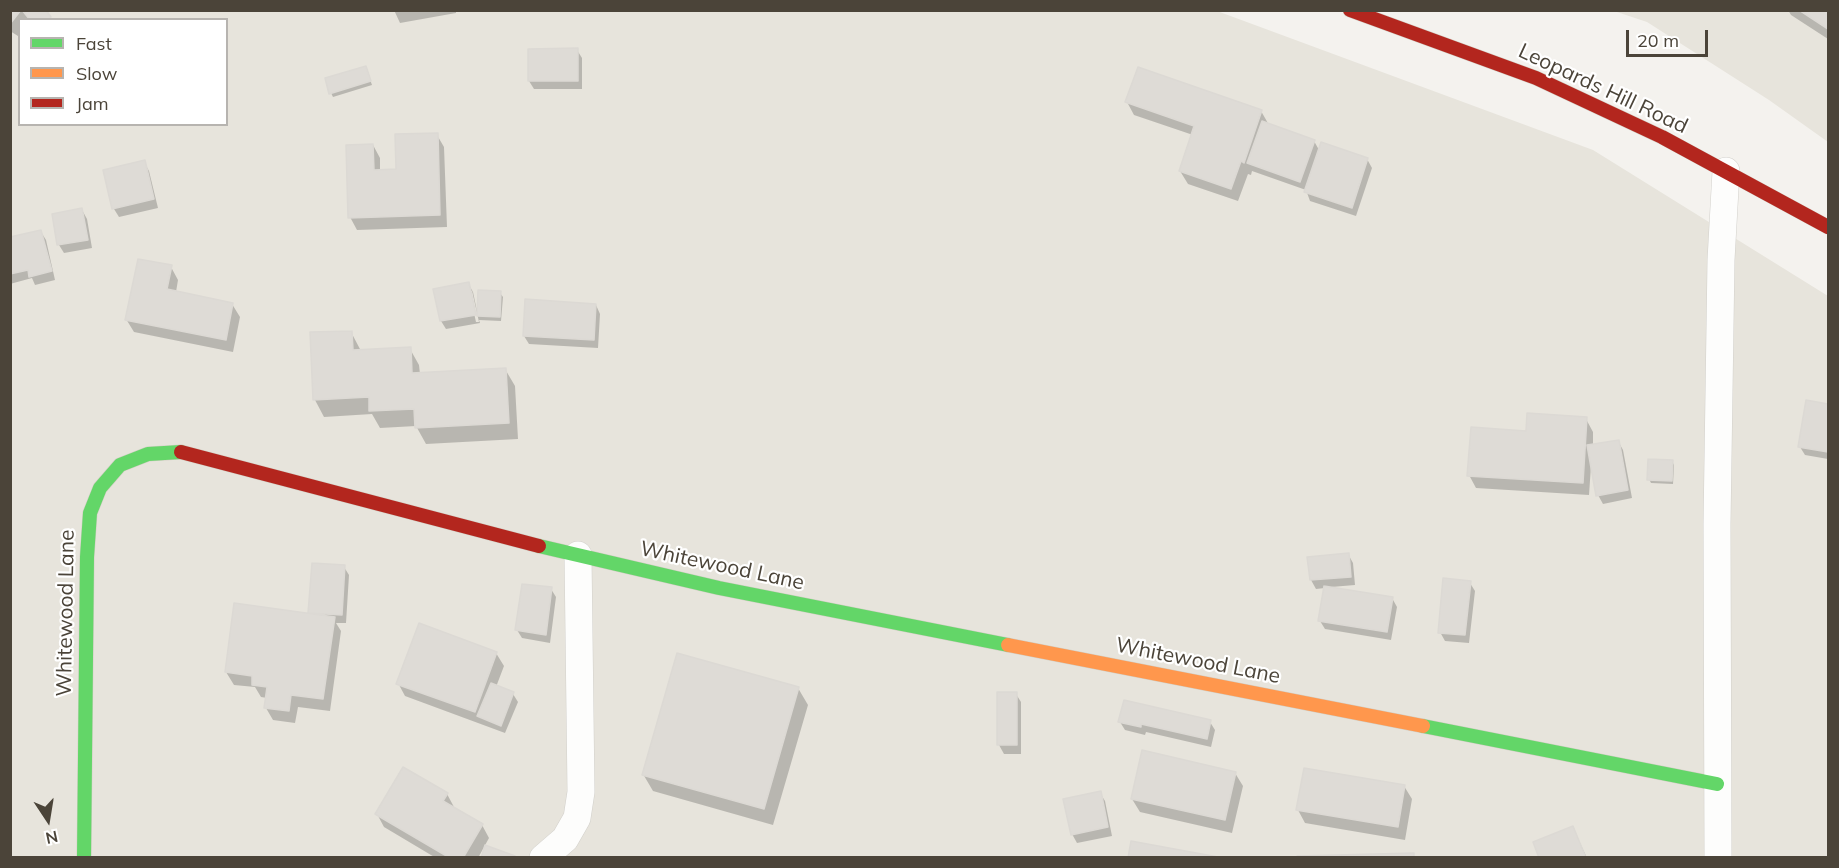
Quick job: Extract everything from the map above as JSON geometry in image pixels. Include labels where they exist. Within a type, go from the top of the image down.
[{"type":"street","name":"Leopards Hill Road","points":[[1350,10],[1536,78],[1662,137],[1828,227]]},
{"type":"street","points":[[1718,858],[1720,296],[1726,171]]},
{"type":"street","name":"Whitewood Lane","points":[[84,858],[87,557],[90,513],[100,488],[120,465],[148,454],[181,452],[488,534],[719,588],[1717,784]]},
{"type":"street","points":[[543,858],[565,839],[577,818],[581,792],[578,555]]},
{"type":"shaded area","points":[[10,11],[1217,11],[1593,150],[1828,296],[1828,857],[11,857]]},
{"type":"shaded area","points":[[1614,11],[1828,11],[1828,142],[1769,100],[1647,22]]},
{"type":"building","points":[[10,10],[21,10],[10,24]]},
{"type":"building","points":[[22,10],[46,10],[51,17],[50,18],[28,18]]},
{"type":"building","points":[[1799,10],[1828,10],[1828,29]]},
{"type":"building","points":[[578,48],[578,81],[528,81],[528,49]]},
{"type":"building","points":[[366,66],[371,81],[329,94],[325,78]]},
{"type":"building","points":[[1138,67],[1262,110],[1244,163],[1241,161],[1231,189],[1179,171],[1194,126],[1125,102]]},
{"type":"building","points":[[1262,121],[1315,140],[1300,182],[1247,163]]},
{"type":"building","points":[[438,133],[440,215],[348,218],[346,145],[373,144],[374,170],[396,169],[395,134]]},
{"type":"building","points":[[1321,142],[1368,158],[1352,208],[1304,192]]},
{"type":"building","points":[[145,160],[154,199],[112,209],[103,170]]},
{"type":"building","points":[[82,208],[88,240],[57,245],[52,214]]},
{"type":"building","points":[[41,230],[52,271],[29,277],[28,270],[10,274],[10,237]]},
{"type":"building","points":[[138,259],[172,265],[167,289],[233,303],[226,340],[125,320]]},
{"type":"building","points":[[469,282],[476,315],[440,321],[433,289]]},
{"type":"building","points":[[478,290],[501,291],[500,317],[477,316]]},
{"type":"building","points":[[525,299],[596,304],[594,340],[523,336]]},
{"type":"building","points":[[352,331],[353,350],[411,347],[412,373],[506,368],[509,423],[415,428],[414,409],[369,411],[369,397],[313,400],[310,332]]},
{"type":"building","points":[[1806,400],[1828,404],[1828,452],[1798,447]]},
{"type":"building","points":[[1527,413],[1587,417],[1583,483],[1467,476],[1471,427],[1526,431]]},
{"type":"building","points":[[1619,440],[1628,490],[1596,496],[1587,445]]},
{"type":"building","points":[[1648,459],[1673,460],[1672,481],[1647,480]]},
{"type":"building","points":[[1349,553],[1351,577],[1310,580],[1307,557]]},
{"type":"building","points":[[312,563],[345,565],[342,615],[308,613]]},
{"type":"building","points":[[1443,578],[1471,581],[1465,635],[1438,633]]},
{"type":"building","points":[[522,584],[552,587],[546,635],[515,630]]},
{"type":"building","points":[[1324,586],[1393,597],[1387,632],[1318,621]]},
{"type":"building","points":[[234,603],[335,617],[323,699],[291,695],[289,711],[264,708],[267,687],[252,685],[252,676],[225,672]]},
{"type":"building","points":[[419,623],[497,652],[475,712],[396,684]]},
{"type":"building","points":[[677,653],[799,687],[764,809],[642,775]]},
{"type":"building","points":[[491,683],[514,692],[501,726],[477,716]]},
{"type":"building","points":[[997,692],[1017,692],[1017,745],[997,745]]},
{"type":"building","points":[[1124,700],[1211,720],[1207,739],[1141,724],[1141,727],[1118,722]]},
{"type":"building","points":[[1142,750],[1236,772],[1225,820],[1131,799]]},
{"type":"building","points":[[403,767],[448,793],[443,801],[483,824],[463,858],[450,858],[375,814]]},
{"type":"building","points":[[1304,768],[1405,785],[1398,827],[1296,810]]},
{"type":"building","points":[[1101,791],[1108,827],[1071,835],[1063,799]]},
{"type":"building","points":[[1573,826],[1586,858],[1539,858],[1533,842]]},
{"type":"building","points":[[1131,841],[1218,857],[1128,858]]},
{"type":"building","points":[[485,845],[515,856],[514,858],[481,858]]},
{"type":"building","points":[[1414,853],[1414,858],[1297,858],[1297,856]]},
{"type":"traffic: fast","points":[[84,858],[87,557],[90,513],[100,488],[120,465],[148,454],[181,452]]},
{"type":"traffic: fast","points":[[539,546],[719,588],[1008,645]]},
{"type":"traffic: fast","points":[[1423,726],[1717,784]]},
{"type":"traffic: slow","points":[[1008,645],[1423,726]]},
{"type":"traffic: jam","points":[[1350,10],[1536,78],[1662,137],[1828,227]]},
{"type":"traffic: jam","points":[[181,452],[539,546]]}]
